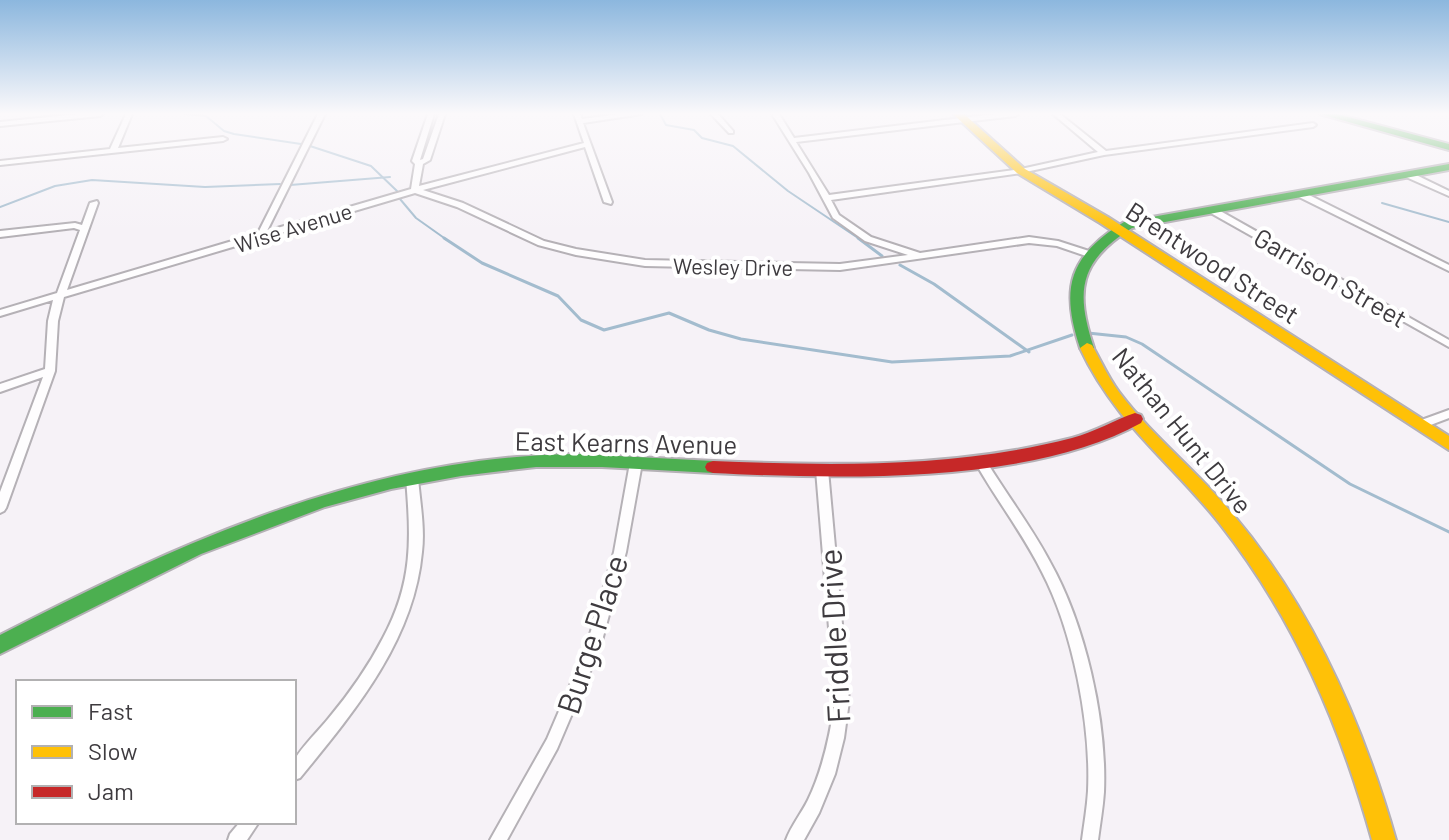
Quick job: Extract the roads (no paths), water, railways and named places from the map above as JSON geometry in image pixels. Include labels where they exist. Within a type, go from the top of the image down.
[{"type":"main road","name":"Brentwood Street","points":[[1001,153],[1021,171],[1117,229],[1449,444]]},
{"type":"main road","name":"Nathan Hunt Drive","points":[[1384,840],[1343,718],[1286,604],[1227,520],[1135,419],[1102,374],[1078,325],[1075,288],[1082,263],[1097,242],[1128,225],[1449,167]]},
{"type":"main road","name":"East Kearns Avenue","points":[[0,645],[147,568],[229,532],[319,500],[412,478],[539,461],[822,470],[890,469],[981,462],[1082,441],[1135,419]]},
{"type":"street","points":[[0,163],[92,153]]},
{"type":"street","points":[[264,236],[263,231],[301,153]]},
{"type":"street","points":[[415,190],[418,153]]},
{"type":"street","points":[[419,163],[426,160],[428,153]]},
{"type":"street","name":"Wise Avenue","points":[[0,313],[415,190],[553,153]]},
{"type":"street","points":[[591,153],[608,202]]},
{"type":"street","points":[[800,153],[836,216],[853,230],[885,245],[922,256]]},
{"type":"street","points":[[825,198],[1021,171],[1103,153]]},
{"type":"street","points":[[1409,175],[1449,194]]},
{"type":"street","name":"Wesley Drive","points":[[415,190],[460,205],[541,243],[615,260],[672,265],[860,266],[1029,240],[1058,244],[1089,254]]},
{"type":"street","points":[[1300,194],[1449,268]]},
{"type":"street","points":[[0,508],[50,371],[53,355],[51,315],[94,203]]},
{"type":"street","name":"Garrison Street","points":[[1212,210],[1449,344]]},
{"type":"street","points":[[0,234],[75,225],[83,228]]},
{"type":"street","points":[[0,388],[50,371]]},
{"type":"street","points":[[1420,425],[1449,414]]},
{"type":"street","points":[[981,462],[1047,567],[1070,624],[1091,727],[1096,790],[1090,840]]},
{"type":"street","name":"Burge Place","points":[[498,840],[552,744],[593,648],[620,552],[636,463]]},
{"type":"street","name":"Friddle Drive","points":[[794,840],[807,821],[828,776],[839,732],[842,701],[822,470]]},
{"type":"street","points":[[296,769],[361,688],[395,628],[416,554],[417,521],[412,478]]},
{"type":"street","points":[[236,840],[249,824]]},
{"type":"waterway","points":[[332,153],[371,166],[383,178]]},
{"type":"waterway","points":[[742,153],[788,191],[861,240]]},
{"type":"waterway","points":[[383,178],[390,177]]},
{"type":"waterway","points":[[290,185],[383,178]]},
{"type":"waterway","points":[[383,178],[397,191]]},
{"type":"waterway","points":[[0,207],[55,186],[92,180],[205,187],[280,184]]},
{"type":"waterway","points":[[400,199],[416,218],[446,240]]},
{"type":"waterway","points":[[1382,203],[1449,222]]},
{"type":"waterway","points":[[858,238],[882,256]]},
{"type":"waterway","points":[[446,240],[482,263],[558,296],[581,320],[604,330],[669,313],[709,330],[741,339],[892,362],[1010,356],[1027,350]]},
{"type":"waterway","points":[[900,265],[934,284],[1027,350]]},
{"type":"waterway","points":[[1088,333],[1126,337],[1142,344],[1350,484],[1449,532]]},
{"type":"waterway","points":[[1027,350],[1072,335]]}]
